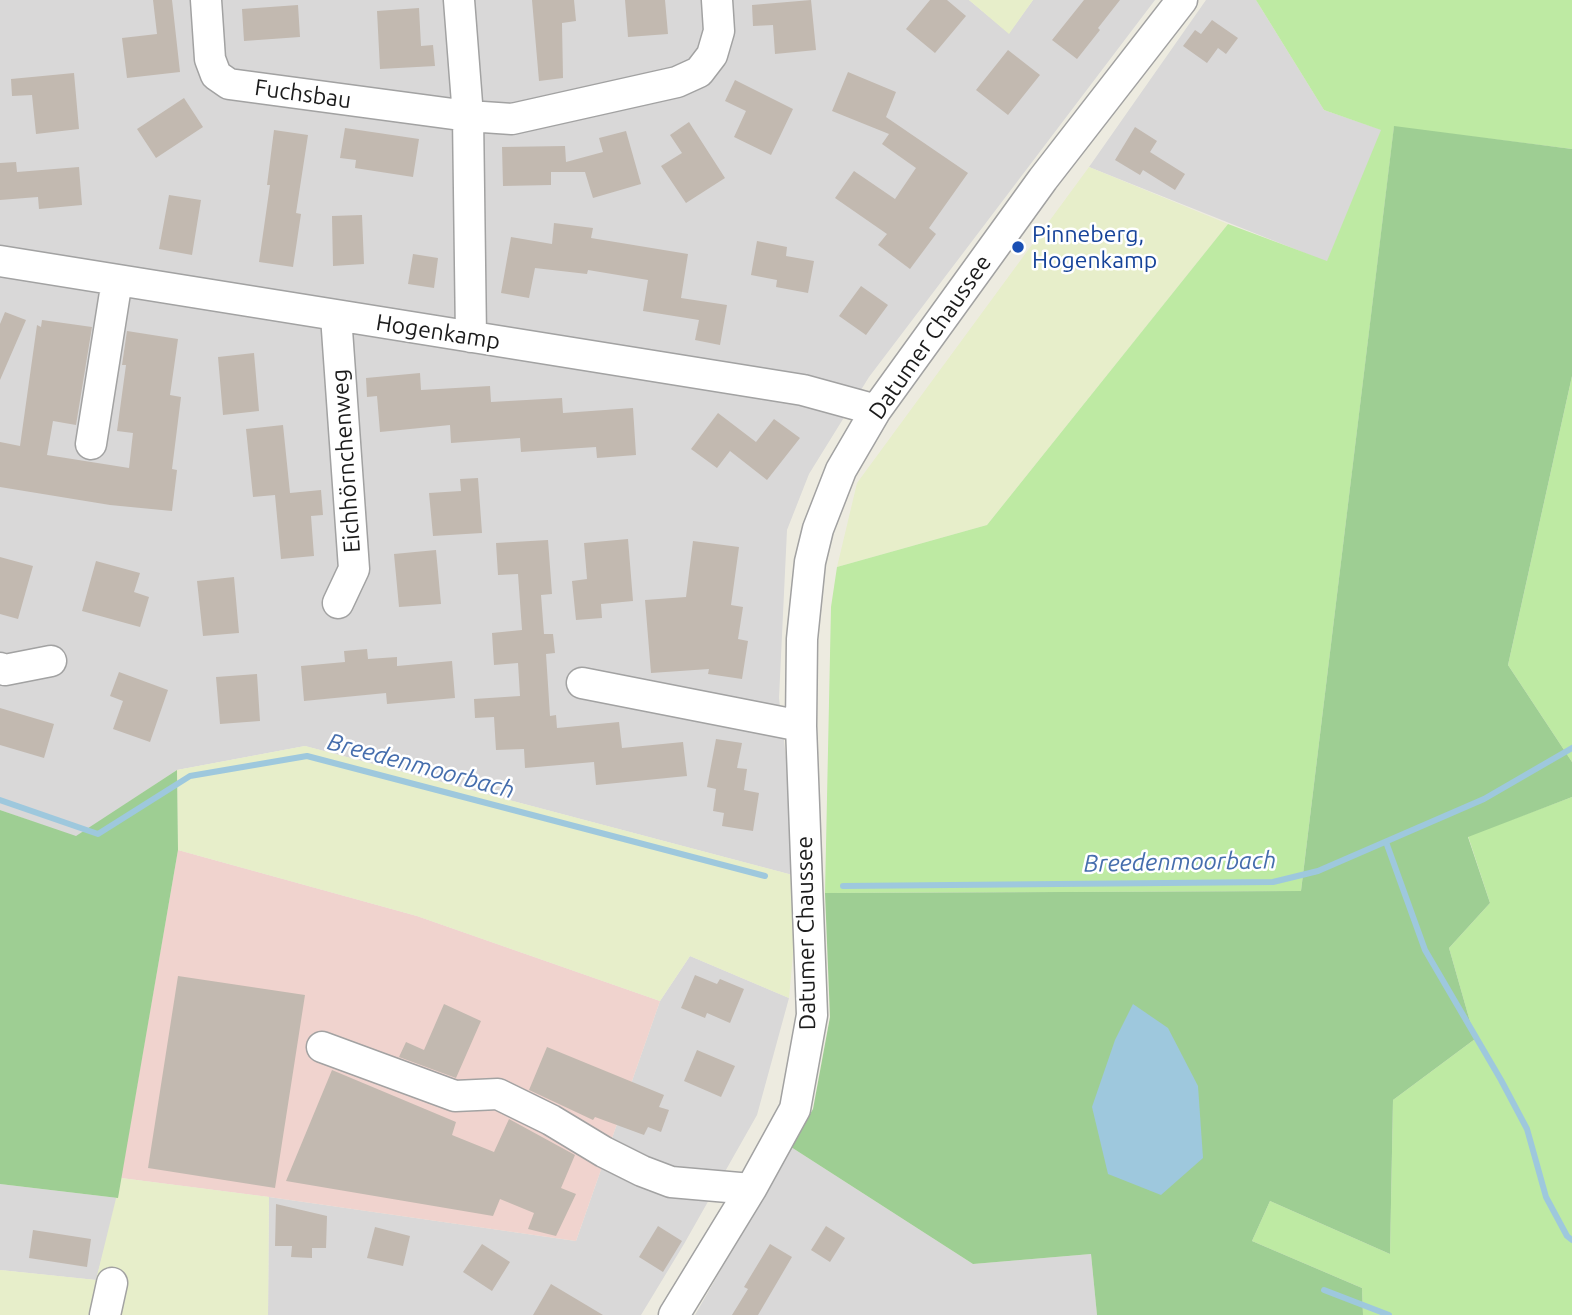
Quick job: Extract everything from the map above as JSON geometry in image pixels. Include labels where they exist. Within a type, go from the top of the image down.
[{"type":"street","name":"Fuchsbau","points":[[206,0],[210,59],[216,75],[229,84],[468,116],[512,119],[677,82],[699,72],[712,55],[719,31],[717,0]]},
{"type":"street","points":[[459,0],[468,116],[471,337]]},
{"type":"street","name":"Datumer Chaussee","points":[[674,1315],[751,1189],[795,1109],[812,1015],[801,726],[802,639],[810,562],[818,529],[841,470],[876,410],[1043,178],[1182,0]]},
{"type":"street","name":"Hogenkamp","points":[[0,261],[803,390],[876,410]]},
{"type":"street","points":[[91,444],[117,280]]},
{"type":"street","name":"Eichhörnchenweg","points":[[336,316],[354,569],[338,603]]},
{"type":"street","points":[[0,668],[5,670],[51,662]]},
{"type":"street","points":[[582,683],[801,726]]},
{"type":"street","points":[[322,1047],[455,1096],[498,1094],[551,1120],[604,1153],[671,1182],[751,1189]]},
{"type":"street","points":[[105,1315],[112,1283]]},
{"type":"shaded area","points":[[0,0],[969,0],[1009,33],[1033,0],[1155,0],[869,377],[809,474],[787,530],[779,698],[800,877],[305,746],[177,770],[76,837],[0,810]]},
{"type":"shaded area","points":[[1206,0],[1256,0],[1324,110],[1382,130],[1327,262],[1089,167]]},
{"type":"shaded area","points":[[178,850],[417,916],[660,1001],[576,1241],[121,1178]]},
{"type":"shaded area","points":[[690,956],[789,998],[757,1115],[641,1315],[268,1315],[269,1197],[576,1241],[660,1001]]},
{"type":"shaded area","points":[[791,1147],[973,1264],[1091,1254],[1097,1315],[695,1315]]},
{"type":"shaded area","points":[[0,1184],[118,1198],[96,1280],[0,1270]]},
{"type":"green space","points":[[969,0],[1033,0],[1009,34]]},
{"type":"green space","points":[[1256,0],[1572,0],[1572,149],[1394,127],[1301,891],[825,893],[831,607],[837,567],[987,525],[1228,224],[1327,261],[1381,130],[1324,110]]},
{"type":"green space","points":[[1394,126],[1572,149],[1572,376],[1508,665],[1572,762],[1572,797],[1468,837],[1490,903],[1449,948],[1475,1039],[1393,1100],[1390,1254],[1270,1201],[1252,1241],[1362,1288],[1363,1315],[1097,1315],[1091,1254],[973,1264],[791,1147],[813,1109],[830,1017],[825,893],[1301,891]]},
{"type":"green space","points":[[1089,167],[1228,224],[987,525],[837,567],[857,483]]},
{"type":"green space","points":[[1572,376],[1572,762],[1508,665]]},
{"type":"green space","points":[[305,746],[800,877],[789,998],[690,956],[660,1001],[417,916],[178,850],[177,770]]},
{"type":"green space","points":[[177,770],[178,850],[118,1198],[0,1184],[0,810],[76,836]]},
{"type":"green space","points":[[1572,797],[1572,1315],[1363,1315],[1362,1288],[1252,1241],[1270,1201],[1390,1254],[1393,1100],[1475,1039],[1449,948],[1490,903],[1468,836]]},
{"type":"green space","points":[[121,1178],[269,1197],[268,1315],[0,1315],[0,1270],[96,1280]]},
{"type":"water","points":[[1133,1004],[1168,1028],[1198,1086],[1203,1158],[1161,1195],[1108,1174],[1092,1107],[1115,1040]]},
{"type":"building","points":[[153,0],[172,0],[180,72],[127,78],[122,38],[157,34]]},
{"type":"building","points":[[532,0],[574,0],[576,21],[562,23],[563,78],[539,81]]},
{"type":"building","points":[[625,0],[665,0],[668,34],[628,37]]},
{"type":"building","points":[[811,0],[816,50],[775,54],[773,25],[753,26],[752,5]]},
{"type":"building","points":[[930,0],[947,0],[966,16],[935,53],[906,29]]},
{"type":"building","points":[[1084,0],[1120,0],[1077,59],[1052,40]]},
{"type":"building","points":[[298,5],[300,37],[244,41],[242,9]]},
{"type":"building","points":[[419,8],[421,46],[433,45],[435,66],[380,69],[377,11]]},
{"type":"building","points":[[1212,20],[1238,38],[1226,54],[1218,48],[1207,63],[1183,46],[1195,30],[1201,34]]},
{"type":"building","points":[[1008,50],[1040,75],[1008,115],[976,90]]},
{"type":"building","points":[[848,72],[896,92],[886,117],[968,173],[929,228],[936,234],[910,269],[878,245],[887,234],[835,198],[854,171],[895,199],[916,168],[882,144],[889,134],[832,111]]},
{"type":"building","points":[[74,73],[79,129],[36,134],[32,95],[12,96],[11,79]]},
{"type":"building","points":[[735,80],[793,109],[771,155],[734,137],[746,111],[725,101]]},
{"type":"building","points":[[184,98],[203,127],[156,158],[137,129]]},
{"type":"building","points":[[689,122],[725,178],[686,203],[661,166],[682,153],[670,135]]},
{"type":"building","points":[[1135,127],[1157,141],[1150,152],[1185,174],[1175,190],[1143,170],[1140,175],[1115,160]]},
{"type":"building","points":[[345,128],[419,139],[413,177],[355,168],[356,160],[340,158]]},
{"type":"building","points":[[274,130],[308,135],[296,213],[301,214],[293,267],[259,262],[270,185],[267,185]]},
{"type":"building","points":[[626,131],[641,184],[593,198],[585,172],[551,172],[551,185],[503,186],[502,147],[565,146],[566,162],[603,152],[599,138]]},
{"type":"building","points":[[16,162],[17,172],[79,167],[82,205],[39,209],[38,197],[0,200],[0,163]]},
{"type":"building","points":[[169,195],[201,200],[192,255],[159,249]]},
{"type":"building","points":[[362,215],[364,264],[333,266],[332,216]]},
{"type":"building","points":[[554,223],[593,228],[591,238],[688,254],[681,298],[727,305],[720,345],[695,340],[699,320],[643,311],[648,280],[588,270],[587,274],[535,268],[529,298],[501,293],[511,237],[552,244]]},
{"type":"building","points":[[757,241],[787,247],[786,256],[814,261],[808,293],[776,287],[777,280],[751,275]]},
{"type":"building","points":[[413,254],[438,258],[434,288],[408,284]]},
{"type":"building","points":[[861,286],[888,305],[866,335],[839,316]]},
{"type":"building","points":[[5,312],[26,320],[0,380],[0,324]]},
{"type":"building","points":[[42,320],[92,327],[76,425],[53,421],[47,455],[129,468],[133,433],[117,431],[126,365],[122,365],[127,331],[178,339],[170,395],[181,397],[172,469],[177,470],[172,511],[110,505],[0,487],[0,442],[20,446],[37,325],[41,327]]},
{"type":"building","points":[[254,353],[259,411],[223,415],[218,357]]},
{"type":"building","points":[[420,373],[421,390],[490,386],[491,402],[562,398],[563,413],[633,408],[636,455],[597,458],[596,447],[521,452],[520,438],[451,443],[450,425],[380,432],[377,396],[367,397],[366,378]]},
{"type":"building","points":[[718,413],[756,442],[774,419],[800,438],[767,480],[730,451],[717,468],[691,449]]},
{"type":"building","points":[[283,425],[290,493],[321,490],[323,515],[311,516],[314,556],[281,559],[275,495],[253,497],[246,429]]},
{"type":"building","points":[[478,478],[482,533],[433,536],[429,493],[461,491],[460,479]]},
{"type":"building","points":[[628,539],[633,601],[601,604],[602,618],[576,620],[572,581],[587,579],[584,543]]},
{"type":"building","points":[[548,540],[552,594],[541,595],[544,634],[553,634],[555,653],[546,654],[550,716],[556,715],[557,728],[619,722],[622,748],[683,742],[687,776],[596,785],[594,762],[525,768],[524,749],[496,750],[494,717],[475,718],[474,699],[520,696],[518,663],[494,665],[492,633],[522,630],[518,574],[498,575],[496,543]]},
{"type":"building","points":[[693,541],[739,547],[731,605],[743,607],[738,639],[748,641],[742,679],[708,674],[709,669],[651,673],[645,600],[686,597]]},
{"type":"building","points":[[436,550],[441,604],[399,607],[394,554]]},
{"type":"building","points":[[0,557],[33,566],[18,619],[0,614]]},
{"type":"building","points":[[96,561],[140,573],[134,592],[149,597],[140,627],[82,611]]},
{"type":"building","points":[[234,577],[239,633],[203,636],[197,581]]},
{"type":"building","points":[[367,649],[368,659],[397,657],[397,666],[452,661],[455,698],[387,704],[386,693],[304,701],[301,666],[345,662],[344,651]]},
{"type":"building","points":[[119,672],[168,690],[150,742],[113,729],[123,701],[110,696]]},
{"type":"building","points":[[257,674],[260,721],[220,724],[216,677]]},
{"type":"building","points":[[0,708],[54,724],[44,758],[0,745]]},
{"type":"building","points":[[716,739],[742,743],[737,768],[747,769],[744,790],[759,793],[753,831],[722,826],[724,813],[713,811],[716,789],[707,787]]},
{"type":"building","points":[[695,975],[717,984],[720,979],[744,989],[730,1023],[707,1013],[705,1018],[681,1008]]},
{"type":"building","points":[[178,976],[305,995],[275,1188],[148,1168]]},
{"type":"building","points":[[444,1004],[481,1021],[456,1078],[399,1057],[406,1042],[424,1050]]},
{"type":"building","points":[[547,1047],[664,1095],[659,1107],[669,1110],[661,1132],[648,1127],[644,1135],[595,1117],[593,1120],[529,1090]]},
{"type":"building","points":[[697,1050],[735,1066],[721,1097],[684,1081]]},
{"type":"building","points":[[332,1070],[456,1122],[452,1135],[494,1152],[509,1119],[575,1155],[561,1188],[576,1194],[556,1236],[528,1229],[534,1213],[500,1199],[493,1216],[286,1181]]},
{"type":"building","points":[[276,1204],[327,1216],[326,1248],[312,1248],[312,1258],[291,1257],[292,1246],[275,1246]]},
{"type":"building","points":[[658,1226],[682,1241],[663,1272],[639,1257]]},
{"type":"building","points":[[826,1226],[845,1238],[830,1262],[811,1250]]},
{"type":"building","points":[[375,1227],[410,1236],[403,1266],[367,1258]]},
{"type":"building","points":[[33,1230],[91,1239],[87,1267],[29,1258]]},
{"type":"building","points":[[482,1244],[510,1262],[492,1291],[463,1272]]},
{"type":"building","points":[[770,1244],[792,1257],[758,1315],[732,1315],[748,1289],[744,1287]]},
{"type":"building","points":[[551,1284],[603,1315],[533,1315]]},
{"type":"waterway","name":"Breedenmoorbach","points":[[843,886],[1273,882],[1318,871],[1484,799],[1572,748]]},
{"type":"waterway","name":"Breedenmoorbach","points":[[0,800],[98,834],[190,776],[307,756],[765,876]]},
{"type":"waterway","points":[[1386,842],[1425,950],[1527,1129],[1546,1197],[1567,1236],[1572,1240]]},
{"type":"waterway","points":[[1324,1290],[1389,1315]]},
{"type":"place","name":"Pinneberg, Hogenkamp","points":[[1018,247]]}]
